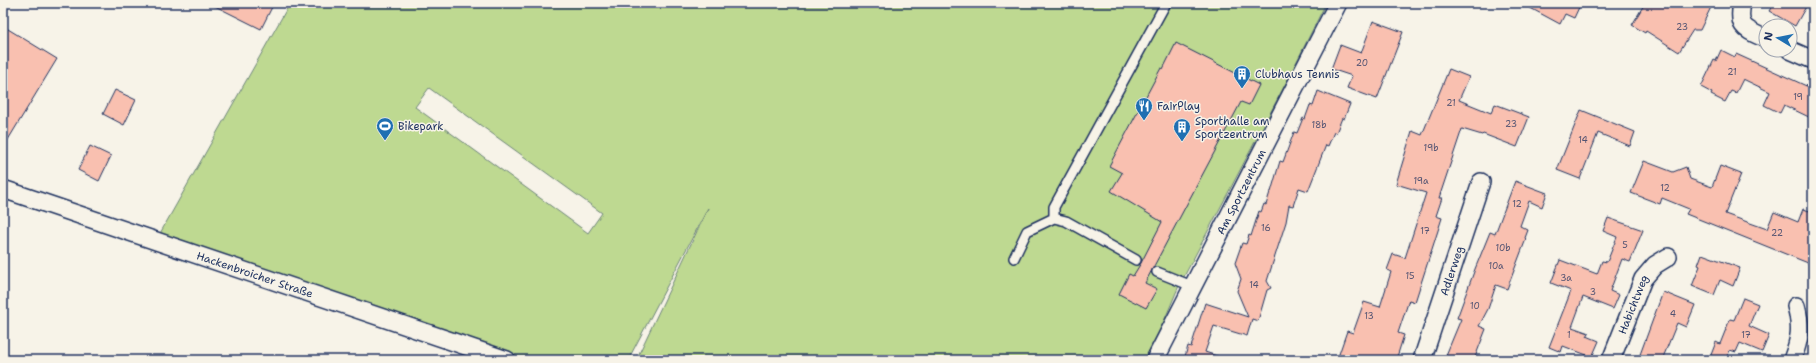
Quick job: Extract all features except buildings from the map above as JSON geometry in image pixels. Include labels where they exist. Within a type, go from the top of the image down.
[{"type":"street","name":"Am Sportzentrum","points":[[1154,360],[1338,3]]},
{"type":"street","points":[[1742,3],[1739,17],[1746,29],[1758,35]]},
{"type":"street","points":[[1798,53],[1813,60]]},
{"type":"street","name":"Adlerweg","points":[[1422,360],[1481,182]]},
{"type":"street","name":"Hackenbroicher Straße","points":[[3,189],[507,360]]},
{"type":"street","name":"Habichtweg","points":[[1611,360],[1643,279],[1655,265],[1668,257]]},
{"type":"street","points":[[1792,360],[1798,344],[1801,322],[1796,306]]},
{"type":"lane","points":[[1054,218],[1054,207],[1166,3]]},
{"type":"lane","points":[[1014,258],[1027,231],[1054,218],[1066,221],[1136,260]]},
{"type":"lane","points":[[1157,272],[1192,286]]},
{"type":"green space","points":[[290,3],[1326,3],[1288,79],[1178,288],[1164,321],[1144,360],[636,360],[708,208],[628,360],[525,360],[158,237]],"holes":[[[429,88],[602,213],[588,233],[415,107]]]},
{"type":"place","name":"Clubhaus Tennis","points":[[1242,89]]},
{"type":"place","name":"FairPlay","points":[[1144,121]]},
{"type":"place","name":"Bikepark","points":[[385,141]]},
{"type":"place","name":"Sporthalle am Sportzentrum","points":[[1182,142]]}]
